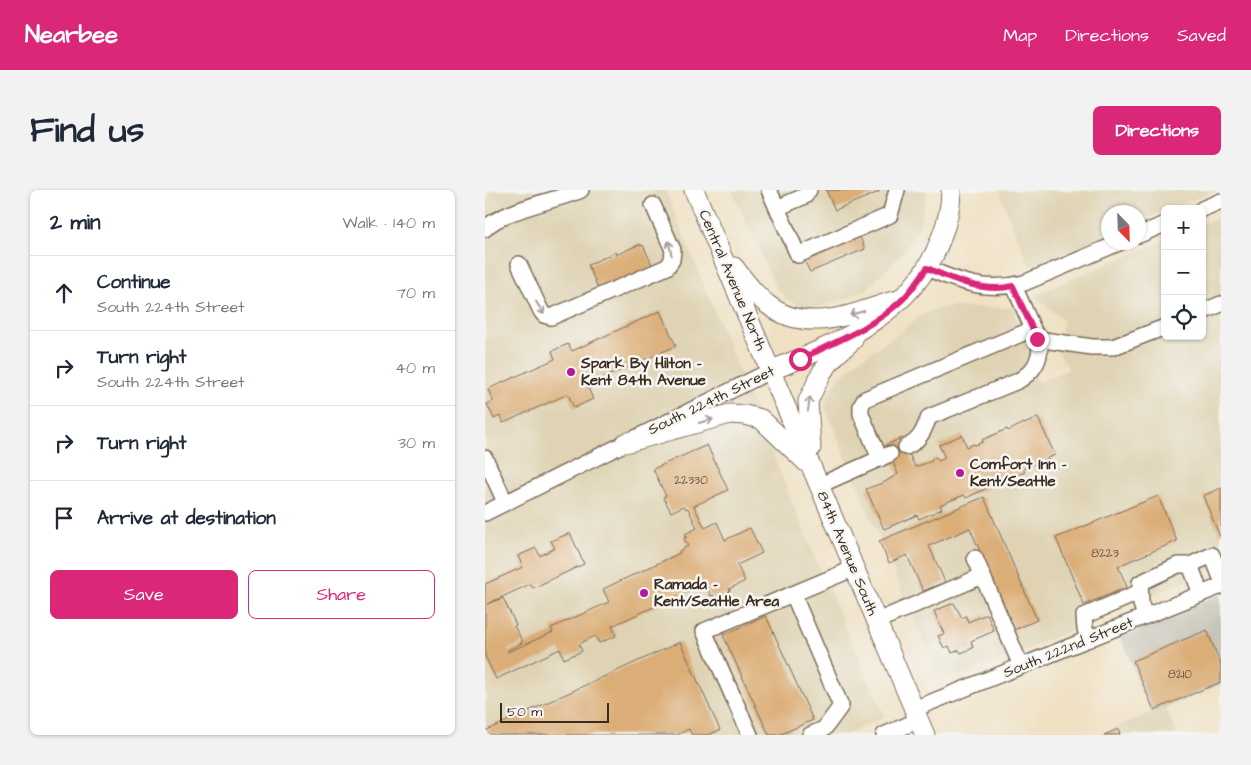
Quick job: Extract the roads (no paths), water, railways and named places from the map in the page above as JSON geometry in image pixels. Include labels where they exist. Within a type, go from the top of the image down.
[{"type":"main road","name":"Central Avenue North","points":[[694,190],[771,370]]},
{"type":"main road","name":"South 224th Street","points":[[771,370],[800,359],[874,322],[903,298],[927,268],[939,246],[951,203],[951,190]]},
{"type":"main road","points":[[718,246],[751,289],[768,305],[781,313],[795,318],[834,319],[903,298]]},
{"type":"main road","points":[[817,478],[807,418],[807,401],[822,372],[836,355],[874,322]]},
{"type":"main road","name":"84th Avenue South","points":[[771,370],[919,721]]},
{"type":"main road","points":[[625,443],[730,414],[745,415],[761,419],[817,478]]},
{"type":"street","points":[[485,229],[491,223],[506,215],[552,195],[581,190]]},
{"type":"street","points":[[769,190],[798,255],[890,215],[897,190]]},
{"type":"street","points":[[777,208],[805,196],[809,190]]},
{"type":"street","points":[[1206,207],[1221,201]]},
{"type":"street","points":[[519,264],[541,311],[544,315],[551,317],[667,267],[672,260],[673,250],[653,205]]},
{"type":"street","points":[[1146,232],[1161,226]]},
{"type":"street","points":[[927,268],[953,280],[973,285],[991,287],[1013,286],[1102,250]]},
{"type":"street","points":[[906,447],[913,444],[921,436],[929,417],[1018,381],[1028,375],[1036,366],[1040,355],[1040,345],[1013,286]]},
{"type":"street","points":[[1206,310],[1221,304]]},
{"type":"street","points":[[817,478],[885,457],[861,414],[861,406],[865,399],[1035,334],[1092,347],[1113,347],[1161,329]]},
{"type":"street","name":"South 224th Street","points":[[485,513],[771,370]]},
{"type":"street","points":[[485,458],[505,502]]},
{"type":"street","points":[[1145,616],[1141,604],[1140,583],[1178,566],[1189,565],[1212,555],[1221,578]]},
{"type":"street","points":[[975,558],[1021,666]]},
{"type":"street","points":[[1189,565],[1201,594]]},
{"type":"street","points":[[750,735],[704,631],[855,568]]},
{"type":"street","points":[[877,621],[983,576]]},
{"type":"street","name":"South 222nd Street","points":[[885,735],[919,721],[1021,666],[1221,586]]},
{"type":"street","points":[[1089,639],[1085,630],[1084,616],[1141,592]]},
{"type":"street","points":[[793,594],[841,706],[824,729],[810,735]]},
{"type":"place","name":"Spark By Hilton - Kent 84th Avenue","points":[[571,372]]},
{"type":"place","name":"Comfort Inn - Kent/Seattle","points":[[960,473]]},
{"type":"place","name":"Ramada - Kent/Seattle Area","points":[[644,593]]}]
